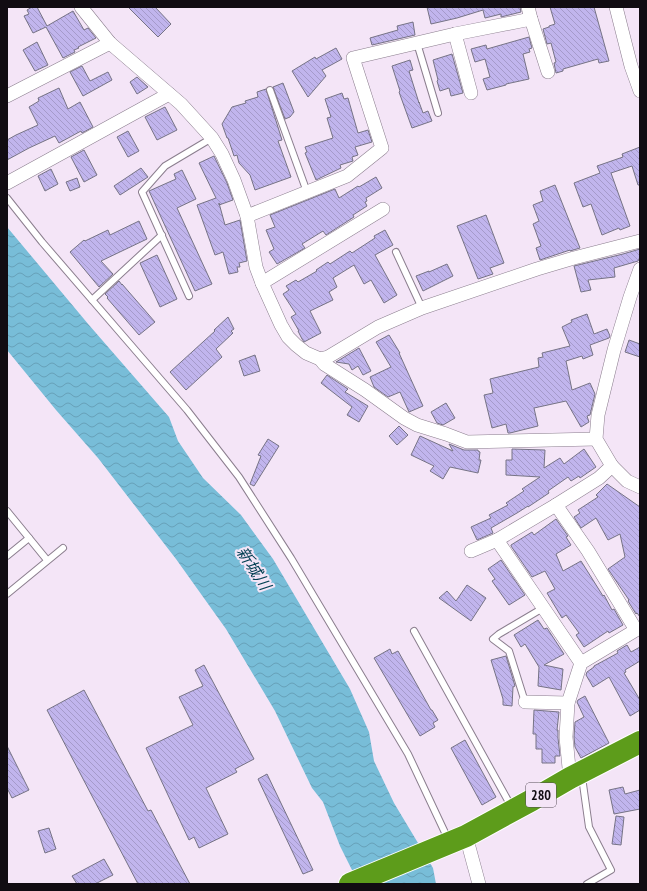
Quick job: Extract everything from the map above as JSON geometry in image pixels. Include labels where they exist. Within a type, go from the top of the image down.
[{"type":"highway","name":"280","points":[[350,884],[452,841],[513,811],[576,775],[640,742]]},
{"type":"street","points":[[81,7],[110,43],[181,104],[212,138],[222,154],[234,180],[247,216],[256,267],[262,283],[281,325],[288,337],[296,345],[306,353],[320,359],[324,364],[366,390],[404,418],[417,425],[467,442],[596,439]]},
{"type":"street","points":[[616,7],[631,66],[640,91]]},
{"type":"street","points":[[247,216],[347,176],[382,148],[353,58],[455,34],[529,13],[548,72]]},
{"type":"street","points":[[455,34],[471,93]]},
{"type":"street","points":[[7,96],[110,43]]},
{"type":"street","points":[[7,183],[169,94]]},
{"type":"street","points":[[262,283],[383,209]]},
{"type":"street","points":[[320,359],[328,357],[378,327],[422,308],[537,268],[640,241]]},
{"type":"street","points":[[640,269],[614,350],[598,415],[596,439],[612,466],[627,481],[640,487]]},
{"type":"street","points":[[471,551],[497,540],[556,505],[599,478],[612,466]]},
{"type":"street","points":[[556,505],[588,551],[638,629],[581,664],[568,703],[566,737],[576,775]]},
{"type":"street","points":[[497,540],[581,664]]},
{"type":"street","points":[[525,702],[568,703]]},
{"type":"street","points":[[452,841],[478,884]]},
{"type":"lane","points":[[416,43],[438,113]]},
{"type":"lane","points":[[270,90],[307,192]]},
{"type":"lane","points":[[189,296],[142,192],[165,166],[212,138]]},
{"type":"lane","points":[[7,198],[42,242],[187,410],[243,483],[292,558],[408,754],[452,841]]},
{"type":"lane","points":[[92,300],[162,235]]},
{"type":"lane","points":[[396,252],[422,308]]},
{"type":"lane","points":[[7,511],[47,560]]},
{"type":"lane","points":[[7,556],[29,538]]},
{"type":"lane","points":[[7,594],[63,548]]},
{"type":"lane","points":[[525,702],[508,652],[493,639],[543,608]]},
{"type":"lane","points":[[414,631],[513,811]]},
{"type":"lane","points":[[576,775],[589,827],[611,870],[587,884]]},
{"type":"water","name":"新城川","points":[[7,227],[169,417],[178,441],[203,478],[241,515],[273,559],[350,689],[369,732],[374,761],[394,803],[433,868],[436,884],[359,884],[340,846],[323,802],[312,788],[275,711],[226,629],[176,559],[98,458],[7,350]]},
{"type":"building","points":[[32,7],[37,7],[47,26],[73,11],[84,30],[88,28],[96,38],[78,47],[79,48],[74,50],[75,52],[63,58],[46,27],[33,33],[24,16],[29,14],[27,10]]},
{"type":"building","points":[[128,7],[155,7],[171,24],[158,37]]},
{"type":"building","points":[[427,7],[520,7],[521,12],[501,17],[501,14],[485,18],[483,10],[431,24]]},
{"type":"building","points":[[550,7],[594,7],[609,61],[599,63],[598,59],[563,69],[563,71],[556,73],[554,63],[556,62],[551,43],[547,44],[543,29],[555,24]]},
{"type":"building","points":[[413,22],[415,35],[372,45],[370,38],[398,30],[397,26]]},
{"type":"building","points":[[529,37],[532,48],[529,49],[530,52],[523,54],[529,79],[487,90],[483,79],[490,77],[485,59],[475,62],[471,49],[486,45],[487,49]]},
{"type":"building","points":[[37,42],[48,65],[35,71],[23,50]]},
{"type":"building","points":[[336,48],[342,59],[322,70],[326,76],[308,97],[292,71],[315,57],[316,59]]},
{"type":"building","points":[[452,54],[463,93],[451,96],[449,88],[440,91],[433,60]]},
{"type":"building","points":[[410,60],[413,70],[409,71],[419,103],[423,113],[428,111],[432,121],[412,128],[399,92],[400,91],[392,66]]},
{"type":"building","points":[[82,66],[90,81],[108,72],[112,80],[83,96],[70,72]]},
{"type":"building","points":[[137,77],[148,87],[137,94],[130,82]]},
{"type":"building","points":[[283,83],[294,112],[290,117],[285,119],[273,87]]},
{"type":"building","points":[[59,88],[68,109],[80,102],[93,127],[82,133],[81,131],[59,143],[55,136],[7,160],[7,140],[38,125],[29,107],[39,101],[38,98]]},
{"type":"building","points":[[266,89],[282,140],[278,141],[291,177],[255,190],[250,175],[239,163],[237,155],[234,156],[222,124],[232,107],[246,103],[245,101],[258,97],[257,92]]},
{"type":"building","points":[[342,93],[344,99],[348,98],[358,133],[368,130],[372,142],[355,147],[358,155],[352,157],[353,161],[340,165],[341,168],[316,180],[305,153],[307,152],[305,147],[333,138],[327,118],[331,117],[325,99]]},
{"type":"building","points":[[165,107],[177,130],[157,140],[145,117]]},
{"type":"building","points":[[128,131],[139,151],[128,157],[117,137]]},
{"type":"building","points":[[640,147],[640,185],[638,185],[632,166],[611,173],[630,226],[620,230],[619,228],[602,235],[591,204],[583,207],[574,183],[600,173],[597,166],[623,157],[622,154]]},
{"type":"building","points":[[84,150],[97,175],[84,182],[71,157]]},
{"type":"building","points":[[214,156],[227,183],[233,200],[219,205],[225,225],[240,220],[247,261],[239,263],[240,267],[237,267],[238,272],[229,274],[223,252],[215,255],[197,205],[216,198],[199,163]]},
{"type":"building","points":[[141,168],[148,177],[120,195],[114,186]]},
{"type":"building","points":[[51,169],[58,184],[45,191],[38,176]]},
{"type":"building","points":[[182,170],[196,199],[177,208],[212,284],[195,291],[149,191],[176,179],[174,174]]},
{"type":"building","points":[[376,177],[382,188],[366,198],[367,201],[365,202],[367,206],[353,215],[354,217],[326,235],[323,231],[302,244],[305,248],[277,264],[269,252],[274,249],[266,230],[275,227],[270,215],[335,189],[339,198]]},
{"type":"building","points":[[77,178],[80,187],[70,191],[66,182]]},
{"type":"building","points":[[555,185],[580,248],[540,260],[536,248],[541,246],[533,224],[539,221],[533,205],[543,201],[540,191]]},
{"type":"building","points":[[486,215],[504,263],[490,268],[493,274],[478,279],[457,226]]},
{"type":"building","points":[[139,221],[147,239],[101,261],[113,274],[99,287],[70,252],[84,240],[85,241],[108,230],[110,235]]},
{"type":"building","points":[[385,230],[393,245],[375,255],[397,295],[384,303],[371,280],[364,284],[354,265],[333,278],[337,287],[329,292],[333,300],[310,311],[321,333],[304,342],[291,317],[296,314],[283,294],[289,290],[286,286],[296,280],[298,282],[317,271],[316,270],[328,262],[330,264],[350,251],[352,253],[375,238],[374,236]]},
{"type":"building","points":[[640,249],[640,257],[638,261],[614,268],[615,277],[588,280],[591,290],[581,292],[574,266]]},
{"type":"building","points":[[157,255],[177,299],[160,307],[140,263]]},
{"type":"building","points":[[447,264],[453,276],[423,291],[416,276]]},
{"type":"building","points":[[119,281],[155,322],[139,335],[105,294]]},
{"type":"building","points":[[587,314],[594,334],[607,329],[610,336],[609,338],[590,345],[593,355],[583,359],[582,356],[566,361],[572,390],[590,383],[595,394],[590,415],[587,416],[589,422],[581,427],[566,401],[534,408],[538,426],[510,433],[508,433],[506,424],[492,428],[484,395],[493,393],[490,379],[539,367],[538,358],[543,357],[542,353],[570,346],[562,327],[572,322],[571,320]]},
{"type":"building","points":[[228,317],[234,329],[231,331],[233,333],[216,349],[222,357],[186,390],[170,372],[215,331],[214,330]]},
{"type":"building","points":[[389,335],[400,353],[423,406],[409,412],[400,392],[388,397],[374,387],[370,377],[391,367],[376,342]]},
{"type":"building","points":[[629,340],[640,344],[640,357],[625,352]]},
{"type":"building","points":[[359,348],[371,371],[363,375],[358,366],[352,370],[349,364],[336,362]]},
{"type":"building","points":[[255,355],[260,371],[244,376],[239,361]]},
{"type":"building","points":[[327,375],[348,389],[345,392],[368,406],[359,422],[347,415],[352,407],[321,383]]},
{"type":"building","points":[[446,403],[455,418],[443,425],[437,423],[431,412]]},
{"type":"building","points":[[399,426],[408,435],[397,445],[389,436]]},
{"type":"building","points":[[420,436],[453,451],[449,444],[464,450],[478,450],[480,452],[479,460],[481,460],[478,473],[450,467],[443,479],[430,471],[434,466],[411,455]]},
{"type":"building","points":[[268,439],[279,446],[254,486],[250,484],[261,456],[258,455]]},
{"type":"building","points":[[512,449],[545,450],[544,468],[560,458],[564,464],[584,449],[596,467],[580,478],[579,476],[571,481],[568,477],[548,491],[549,493],[528,507],[491,528],[493,533],[477,540],[471,527],[491,518],[489,515],[508,505],[506,503],[524,491],[522,489],[540,477],[506,475],[506,460],[512,460]]},
{"type":"building","points":[[607,484],[640,507],[640,617],[637,613],[636,614],[628,601],[629,600],[608,569],[625,557],[620,534],[608,540],[596,518],[581,528],[574,517],[580,513],[578,510],[598,497],[596,495]]},
{"type":"building","points":[[556,519],[568,536],[566,537],[571,545],[556,554],[563,571],[581,561],[603,596],[604,595],[612,610],[614,609],[623,625],[609,633],[608,631],[584,647],[576,635],[579,633],[566,615],[562,618],[547,593],[555,589],[545,571],[532,577],[511,546],[532,532],[534,535]]},
{"type":"building","points":[[501,560],[525,595],[509,605],[492,581],[495,579],[488,569]]},
{"type":"building","points":[[467,585],[486,598],[471,621],[439,598],[447,591],[456,601]]},
{"type":"building","points":[[538,620],[544,629],[547,628],[564,654],[544,665],[563,669],[561,690],[538,686],[539,667],[525,644],[521,647],[514,635]]},
{"type":"building","points":[[627,645],[631,652],[640,647],[640,661],[625,670],[626,672],[624,673],[640,700],[640,710],[630,716],[609,677],[593,687],[586,675],[587,672],[594,666],[618,653],[617,651]]},
{"type":"building","points":[[390,649],[392,654],[398,651],[438,720],[433,723],[435,727],[420,736],[374,658]]},
{"type":"building","points":[[506,656],[515,686],[513,687],[512,706],[503,705],[503,699],[491,660]]},
{"type":"building","points":[[204,665],[254,759],[235,769],[237,772],[206,788],[228,834],[199,848],[194,837],[189,840],[146,748],[193,725],[179,697],[203,686],[195,670]]},
{"type":"building","points":[[84,690],[148,811],[151,810],[190,884],[138,884],[47,710]]},
{"type":"building","points":[[585,696],[609,743],[581,758],[575,747],[574,737],[575,722],[584,717],[577,702]]},
{"type":"building","points":[[534,710],[559,712],[557,730],[560,756],[555,756],[555,763],[542,763],[542,749],[536,749],[536,734],[533,734]]},
{"type":"building","points":[[465,740],[496,797],[482,805],[451,748]]},
{"type":"building","points":[[7,746],[29,790],[12,798],[7,788]]},
{"type":"building","points":[[267,774],[313,870],[303,874],[258,779]]},
{"type":"building","points":[[623,787],[625,794],[640,790],[640,809],[614,814],[609,790]]},
{"type":"building","points":[[616,816],[624,817],[621,845],[612,844]]},
{"type":"building","points":[[49,828],[56,849],[45,853],[38,831]]},
{"type":"building","points":[[104,859],[113,875],[95,884],[77,884],[72,876]]}]
